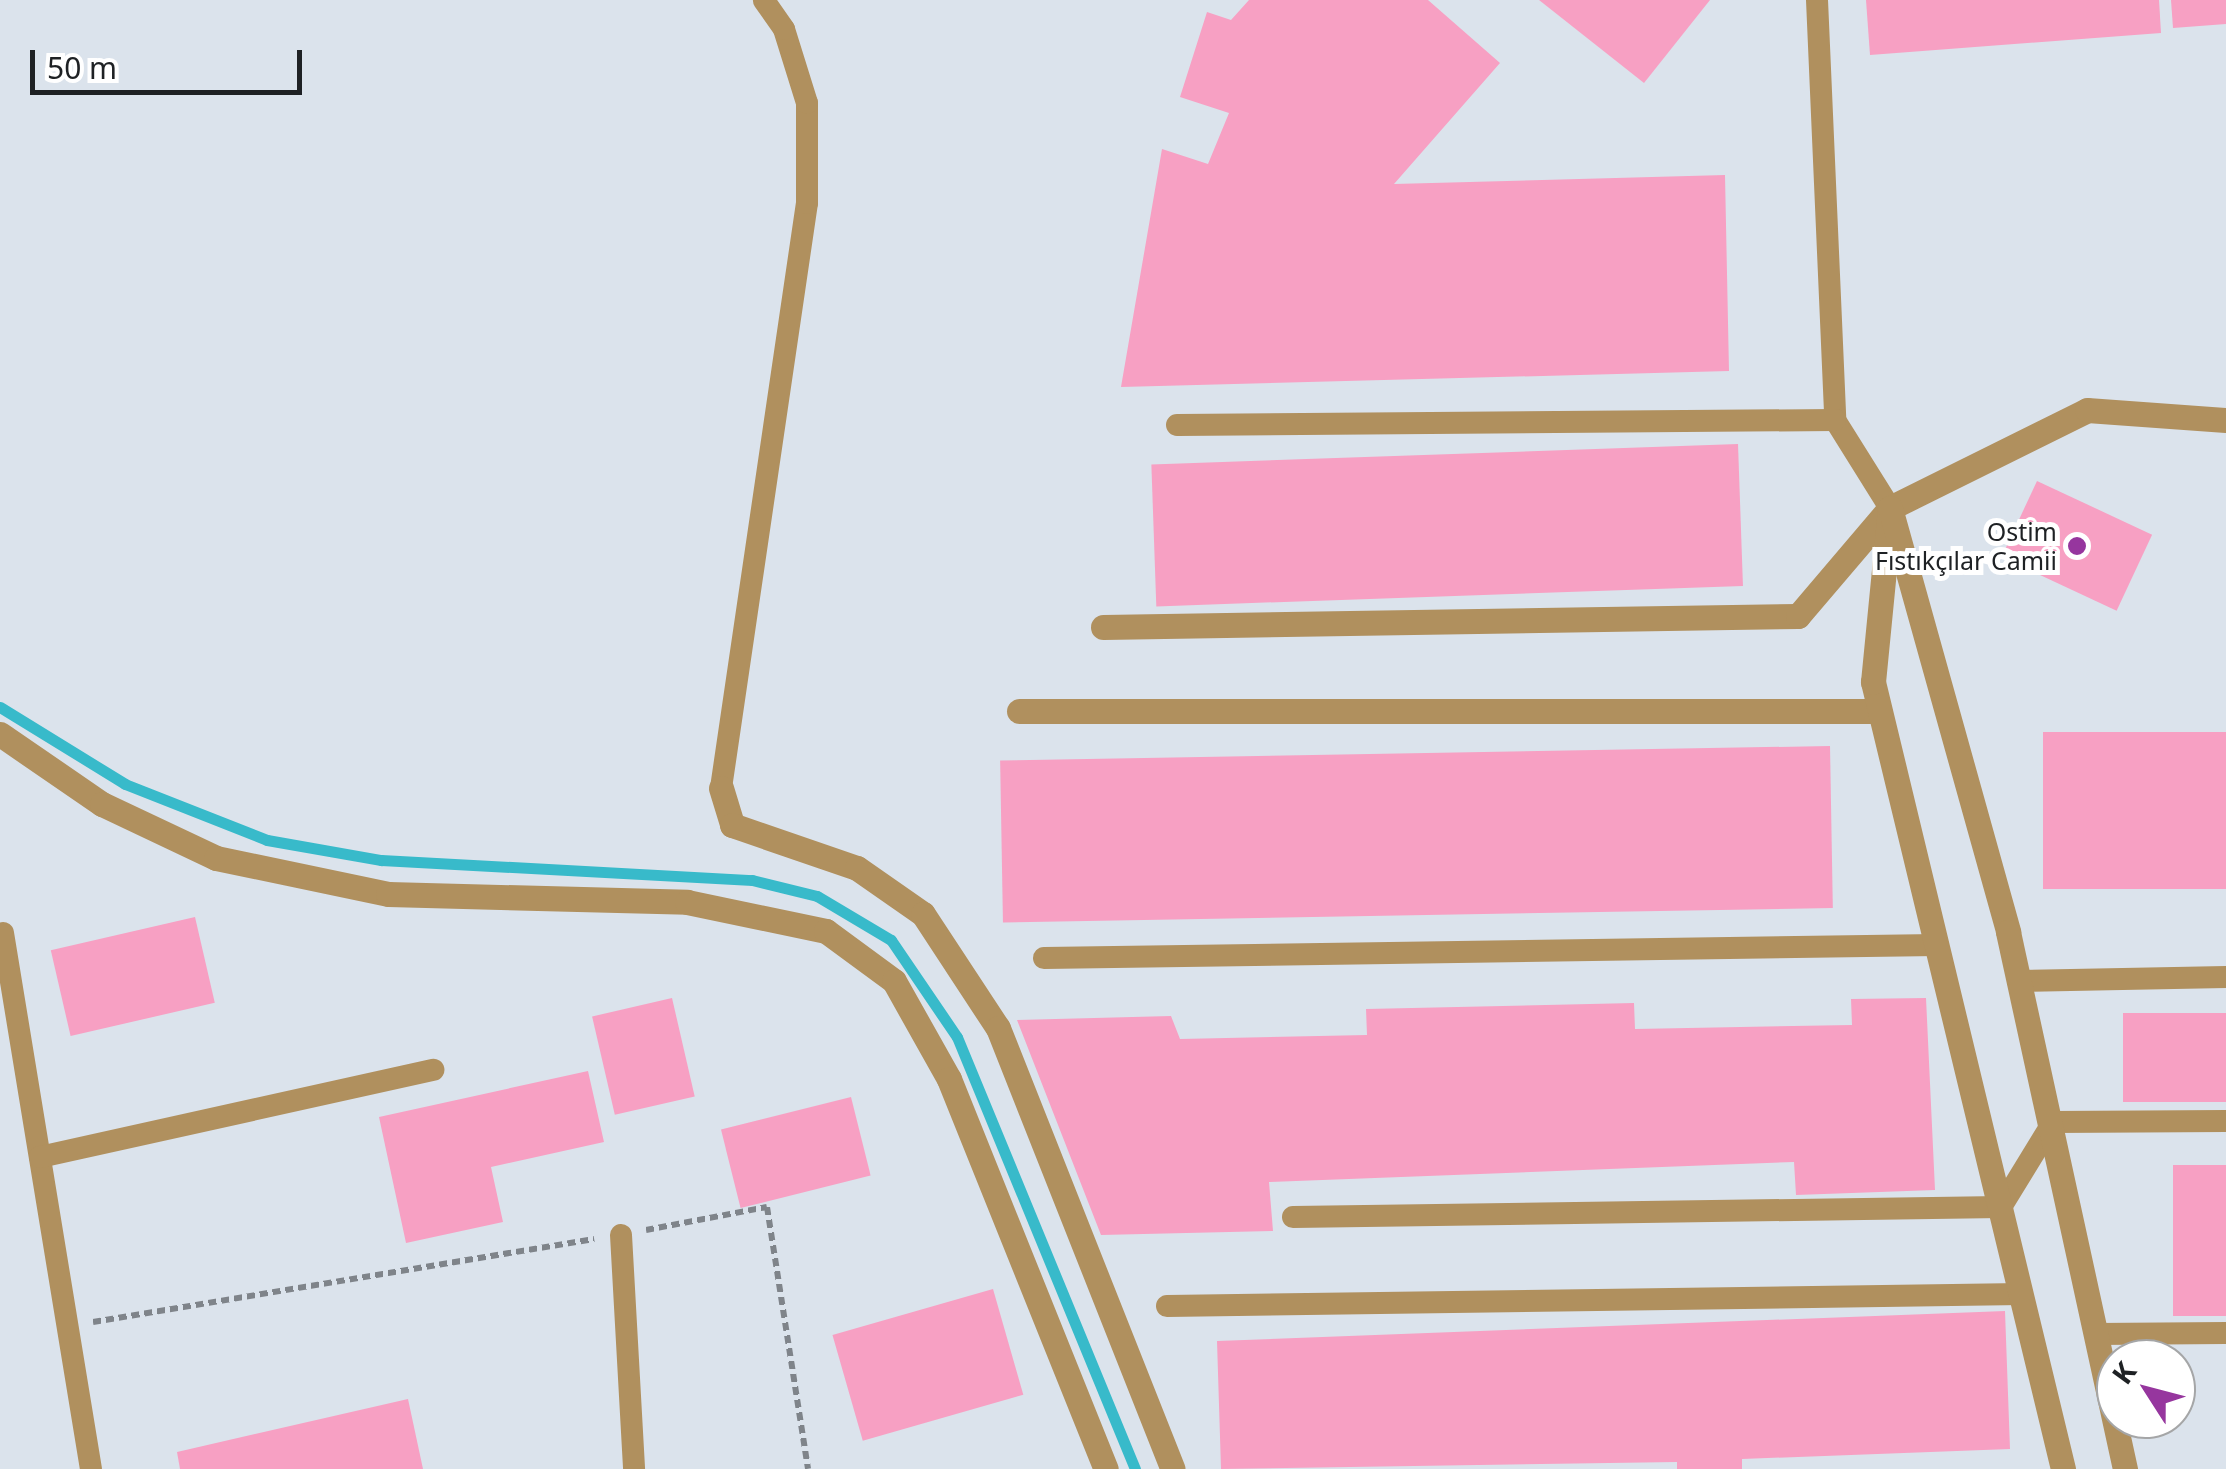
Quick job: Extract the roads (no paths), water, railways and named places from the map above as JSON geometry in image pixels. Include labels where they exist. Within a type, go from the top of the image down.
[{"type":"street","points":[[1103,627],[1798,616],[1890,508],[2087,410],[2226,420]]},
{"type":"street","points":[[1890,508],[1873,682],[2063,1469]]},
{"type":"street","points":[[1890,508],[2018,981],[2052,1122],[2125,1469]]},
{"type":"street","points":[[1019,712],[1879,711]]},
{"type":"street","points":[[0,734],[102,804],[216,858],[388,894],[688,902],[826,932],[894,982],[950,1080],[1106,1469]]},
{"type":"street","points":[[720,788],[732,826],[857,868],[923,914],[998,1028],[1173,1469]]},
{"type":"lane","points":[[720,788],[806,203],[807,104],[784,29],[764,0]]},
{"type":"lane","points":[[1817,0],[1835,420],[1890,508]]},
{"type":"lane","points":[[1177,425],[1835,420]]},
{"type":"lane","points":[[3,933],[91,1469]]},
{"type":"lane","points":[[1044,958],[1938,945]]},
{"type":"lane","points":[[2018,981],[2226,977]]},
{"type":"lane","points":[[40,1157],[434,1070]]},
{"type":"lane","points":[[1293,1217],[2002,1207],[2052,1122],[2226,1121]]},
{"type":"lane","points":[[620,1235],[634,1469]]},
{"type":"lane","points":[[1166,1306],[2022,1294]]},
{"type":"lane","points":[[2096,1334],[2226,1333]]},
{"type":"waterway","points":[[0,707],[125,784],[267,840],[381,860],[752,880],[817,896],[891,940],[957,1037],[1135,1469]]},
{"type":"place","name":"Ostim Fıstıkçılar Camii","points":[[2077,546]]}]
